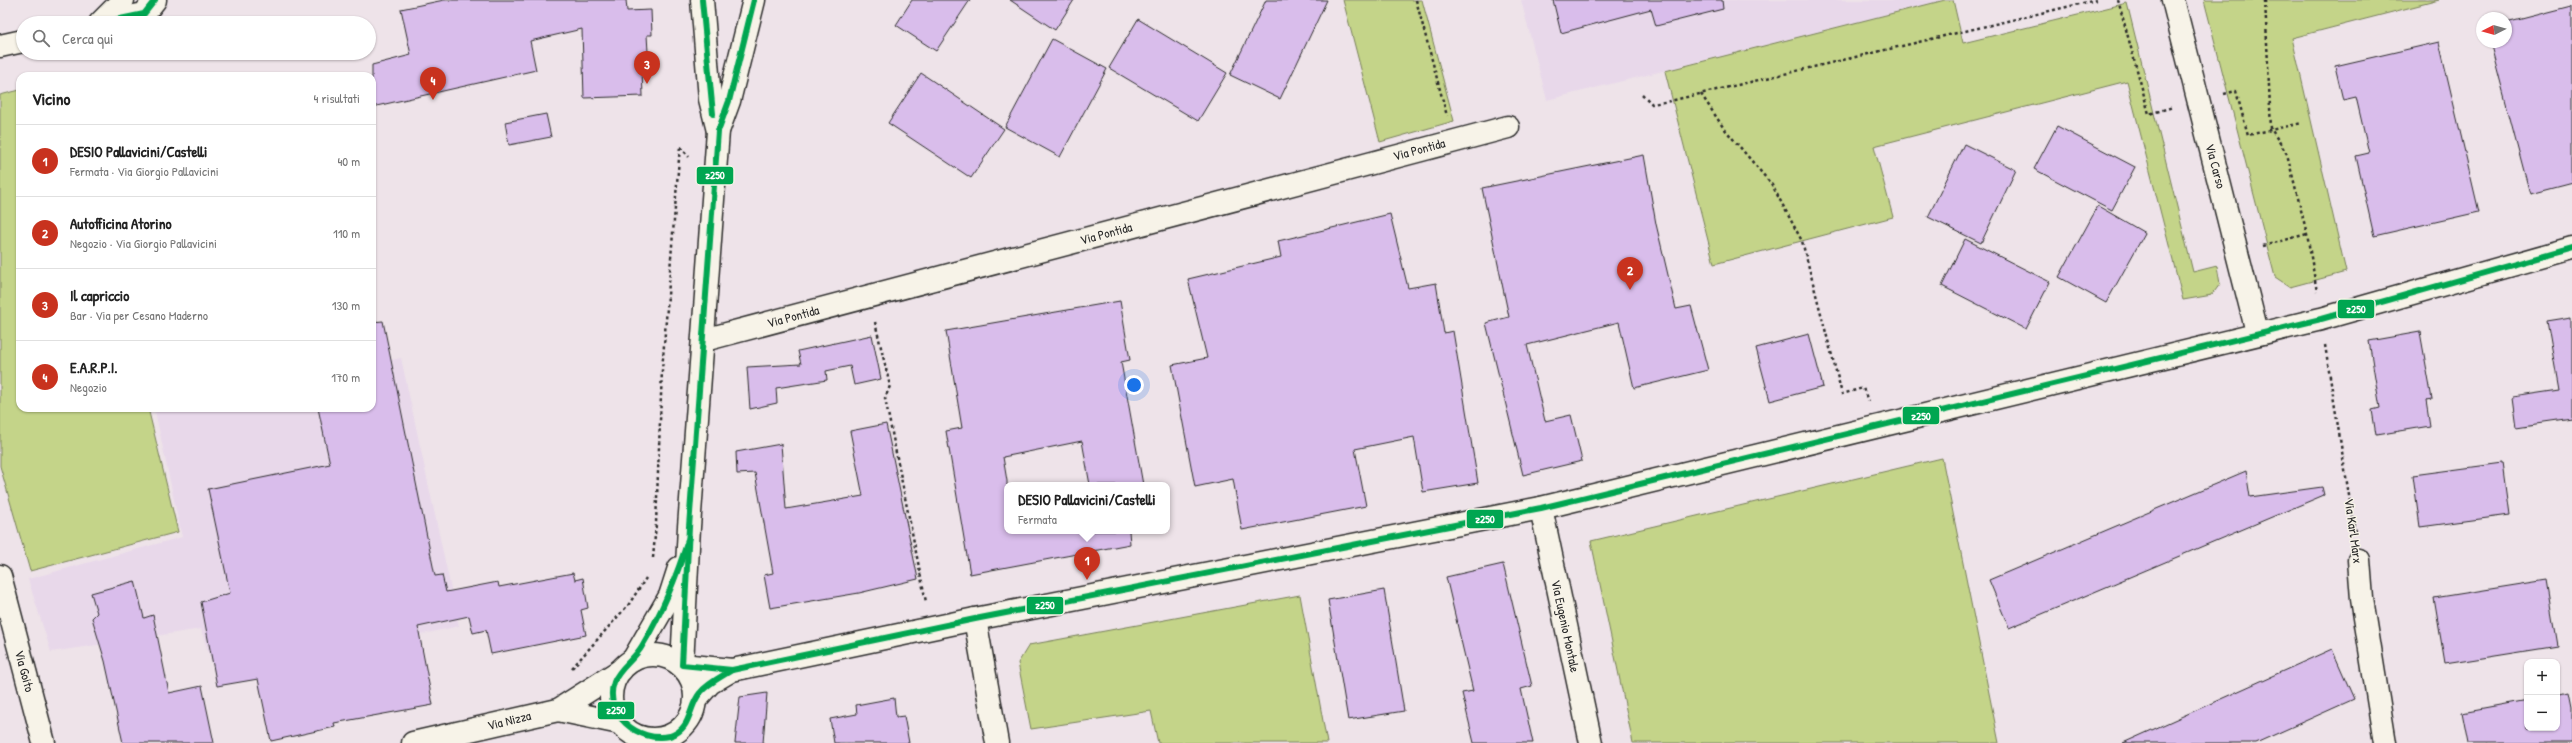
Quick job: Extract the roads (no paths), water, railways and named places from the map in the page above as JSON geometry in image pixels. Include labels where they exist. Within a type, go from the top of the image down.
[{"type":"street","points":[[108,16],[123,0]]},
{"type":"street","points":[[134,16],[144,14],[156,0]]},
{"type":"street","points":[[702,0],[710,99],[718,131]]},
{"type":"street","points":[[696,699],[692,680],[682,665],[688,537],[704,340],[715,166],[718,131],[729,101],[754,0]]},
{"type":"street","name":"Via Carso","points":[[2173,0],[2233,231],[2257,332]]},
{"type":"street","points":[[0,46],[16,43]]},
{"type":"street","name":"Via Pontida","points":[[704,340],[1453,140],[1508,127]]},
{"type":"street","points":[[627,665],[643,656],[660,655],[682,665],[732,670],[975,619],[1541,508],[2257,332],[2321,319],[2572,248]]},
{"type":"street","name":"Via Eugenio Montale","points":[[1541,508],[1591,743]]},
{"type":"street","points":[[688,537],[670,596],[613,685],[611,696],[612,706],[630,733],[649,739],[668,737],[678,732],[688,721]]},
{"type":"street","name":"Via Karl Marx","points":[[2359,560],[2362,599],[2385,743]]},
{"type":"street","name":"Via Goito","points":[[0,576],[44,743]]},
{"type":"street","points":[[975,619],[997,743]]},
{"type":"street","name":"Via Nizza","points":[[413,743],[558,710],[627,665]]},
{"type":"street","points":[[684,743],[688,721],[696,699],[710,683],[732,670]]},
{"type":"street","name":"Via Nizza","points":[[558,710],[630,733]]},
{"type":"place","name":"Il capriccio","points":[[647,84]]},
{"type":"place","name":"E.A.R.P.I.","points":[[433,100]]},
{"type":"place","name":"Autofficina Atorino","points":[[1630,290]]},
{"type":"place","name":"DESIO Pallavicini/Castelli","points":[[1087,580]]}]
